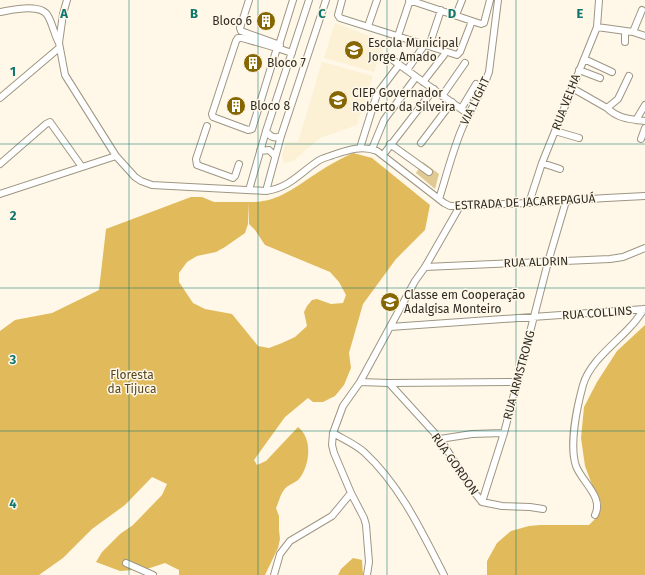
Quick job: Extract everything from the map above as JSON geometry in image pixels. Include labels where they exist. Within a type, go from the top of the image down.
[{"type":"street","name":"ESTRADA DE JACAREPAGUÁ","points":[[67,0],[62,14],[59,46],[65,75],[116,156],[135,177],[152,185],[266,191],[276,190],[284,186],[319,160],[349,149],[360,148],[372,149],[383,155],[447,205],[460,206],[529,203],[645,196]]},
{"type":"street","points":[[249,0],[240,28],[241,31],[292,51]]},
{"type":"street","points":[[278,46],[242,38],[237,39],[212,114],[212,118],[248,130],[252,129],[293,0]]},
{"type":"street","points":[[249,190],[266,131],[309,0]]},
{"type":"street","points":[[266,191],[275,156],[325,2],[319,0]]},
{"type":"street","points":[[342,0],[338,15],[339,17],[426,46],[458,54],[472,21]]},
{"type":"street","points":[[368,26],[376,0]]},
{"type":"street","points":[[398,36],[410,0],[418,1],[481,24],[483,23],[490,0]]},
{"type":"street","points":[[456,15],[462,0]]},
{"type":"street","name":"VIA LIGHT","points":[[439,199],[460,133],[489,72],[498,0]]},
{"type":"street","name":"RUA VELHA","points":[[529,203],[542,163],[596,27],[599,0]]},
{"type":"street","points":[[0,12],[25,8],[39,9],[45,12],[48,16],[59,46],[0,98]]},
{"type":"street","points":[[407,70],[426,46],[441,10]]},
{"type":"street","points":[[633,32],[642,10]]},
{"type":"street","points":[[596,27],[633,32],[645,36]]},
{"type":"street","points":[[625,31],[625,42]]},
{"type":"street","points":[[423,82],[444,56]]},
{"type":"street","points":[[390,58],[468,114]]},
{"type":"street","points":[[584,59],[612,72]]},
{"type":"street","points":[[442,96],[465,63]]},
{"type":"street","points":[[360,148],[377,94],[399,65]]},
{"type":"street","points":[[579,70],[600,78]]},
{"type":"street","points":[[607,108],[618,99],[629,76]]},
{"type":"street","points":[[372,149],[384,120],[416,77]]},
{"type":"street","points":[[462,109],[476,84]]},
{"type":"street","points":[[572,88],[622,118],[628,120],[645,121]]},
{"type":"street","points":[[383,155],[434,89]]},
{"type":"street","points":[[421,143],[452,102]]},
{"type":"street","points":[[636,120],[645,105]]},
{"type":"street","points":[[0,164],[50,122],[82,167]]},
{"type":"street","points":[[207,126],[196,163],[198,166],[231,178]]},
{"type":"street","points":[[641,139],[645,130]]},
{"type":"street","points":[[266,131],[275,138],[282,136]]},
{"type":"street","points":[[555,131],[579,138]]},
{"type":"street","points":[[390,144],[429,172]]},
{"type":"street","points":[[260,151],[269,150],[275,156]]},
{"type":"street","points":[[0,194],[116,156]]},
{"type":"street","points":[[542,163],[560,169]]},
{"type":"street","points":[[231,178],[235,176],[239,164]]},
{"type":"street","points":[[231,178],[231,189]]},
{"type":"street","name":"RUA ARMSTRONG","points":[[482,502],[504,433],[548,262],[566,201]]},
{"type":"street","points":[[367,575],[369,562],[366,525],[334,453],[332,445],[333,432],[343,406],[360,382],[415,282],[426,267],[460,206]]},
{"type":"street","name":"RUA ALDRIN","points":[[426,267],[623,257],[645,248]]},
{"type":"street","name":"RUA COLLINS","points":[[390,327],[644,309]]},
{"type":"street","name":"RUA COLLINS","points":[[595,515],[597,511],[597,503],[591,490],[580,474],[573,453],[573,441],[583,385],[591,368],[633,325],[644,309]]},
{"type":"street","points":[[360,382],[517,382]]},
{"type":"street","name":"RUA GORDON","points":[[389,383],[440,439],[482,502],[491,505],[543,509]]},
{"type":"street","points":[[333,432],[363,451],[392,482],[444,575]]},
{"type":"street","points":[[440,439],[472,434],[504,433]]},
{"type":"street","points":[[274,575],[280,554],[290,541],[332,516],[351,493]]},
{"type":"street","points":[[126,563],[153,575]]},
{"type":"shaded area","name":"Escola Municipal Jorge Amado","points":[[335,23],[385,42],[374,72],[324,58]]},
{"type":"shaded area","name":"CIEP Governador Roberto da Silveira","points":[[322,62],[373,76],[357,125],[320,138],[293,161],[284,163],[282,155],[286,142],[298,142]]},
{"type":"shaded area","points":[[423,162],[439,174],[435,189],[416,173]]},
{"type":"green space","name":"Floresta da Tijuca","points":[[353,153],[372,158],[430,205],[425,230],[396,259],[363,304],[349,353],[351,368],[344,385],[335,396],[323,402],[313,402],[308,398],[285,417],[254,460],[257,465],[266,461],[298,427],[306,438],[308,452],[306,467],[299,479],[287,487],[281,494],[276,508],[279,516],[280,539],[278,548],[265,575],[179,575],[179,570],[165,563],[147,569],[120,571],[96,562],[102,552],[120,534],[133,525],[162,495],[167,484],[152,477],[125,505],[92,529],[63,558],[39,575],[0,575],[0,331],[15,320],[52,313],[99,290],[106,229],[191,197],[202,197],[214,202],[259,202],[269,200],[286,193],[326,167]],"holes":[[[249,202],[249,224],[265,245],[330,272],[339,282],[346,295],[343,303],[331,304],[317,299],[312,300],[304,312],[307,326],[295,337],[269,348],[258,346],[232,314],[205,309],[193,303],[179,282],[179,273],[187,262],[197,256],[216,252],[245,233],[248,224]]]},
{"type":"green space","points":[[645,325],[645,575],[487,575],[487,561],[497,543],[511,531],[529,526],[540,525],[589,525],[597,517],[601,503],[595,493],[585,466],[581,438],[584,407],[597,382],[617,351]]},
{"type":"green space","points":[[353,558],[362,560],[363,575],[338,575],[341,569]]},
{"type":"place","name":"Bloco 6","points":[[266,21]]},
{"type":"place","name":"Escola Municipal Jorge Amado","points":[[354,50]]},
{"type":"place","name":"Bloco 7","points":[[253,63]]},
{"type":"place","name":"CIEP Governador Roberto da Silveira","points":[[338,100]]},
{"type":"place","name":"Bloco 8","points":[[236,106]]},
{"type":"place","name":"Classe em Cooperação Adalgisa Monteiro","points":[[390,302]]}]
